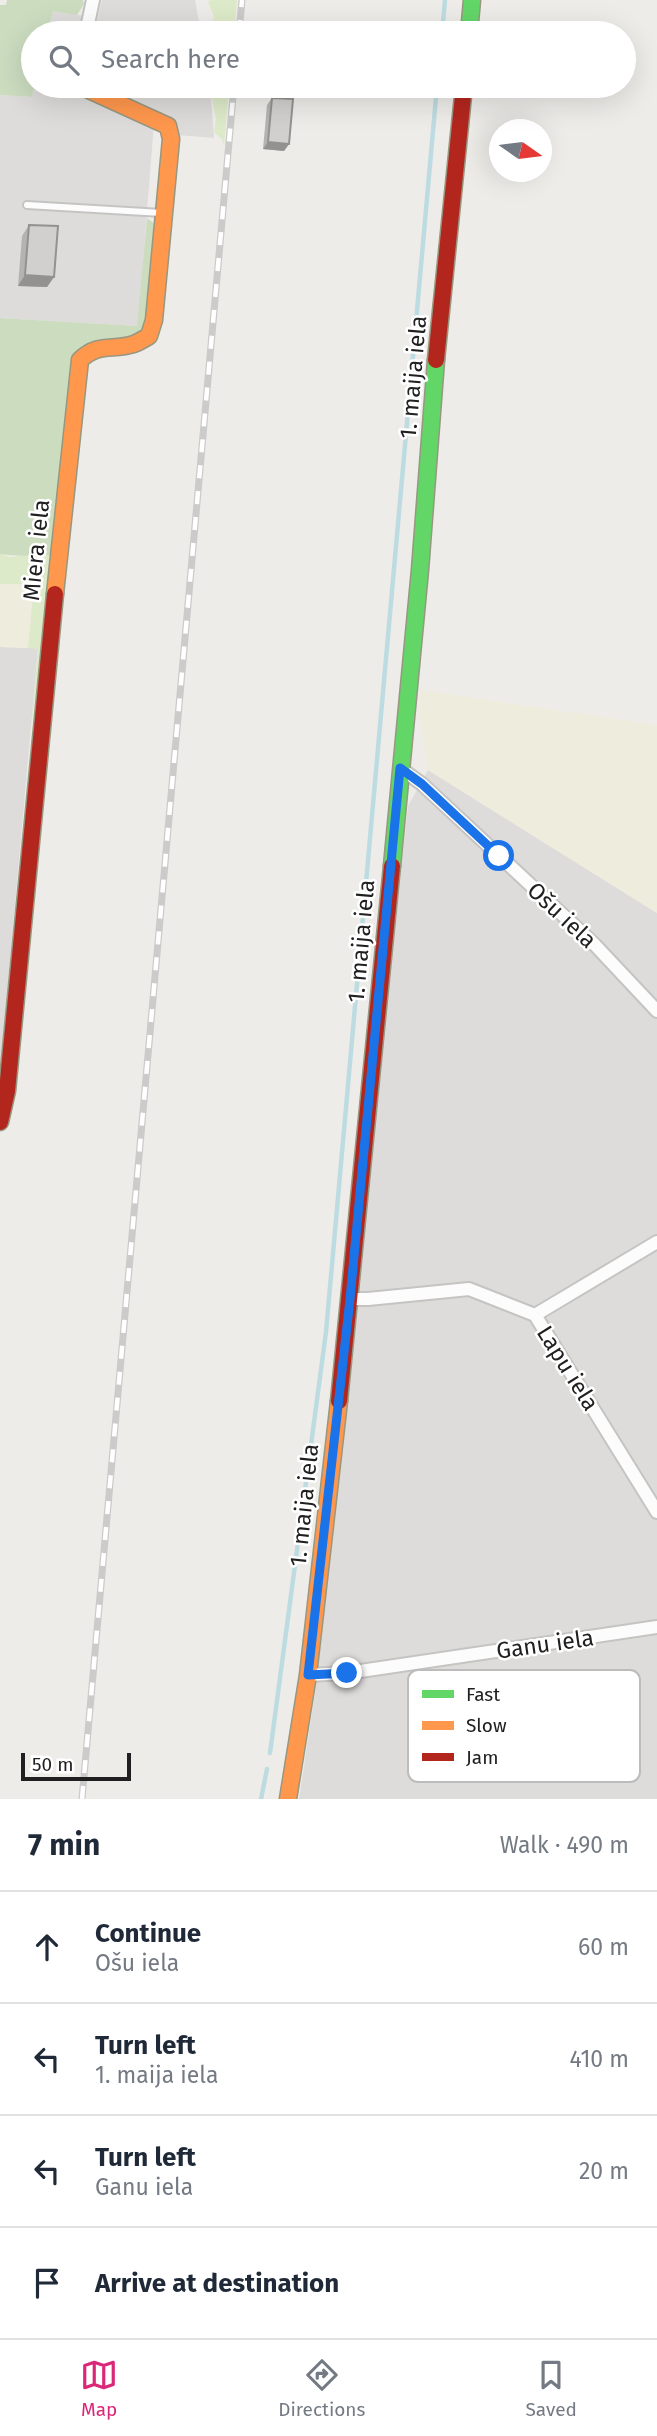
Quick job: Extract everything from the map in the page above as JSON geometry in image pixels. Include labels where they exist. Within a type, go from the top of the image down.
[{"type":"street","points":[[89,21],[93,0]]},
{"type":"street","points":[[470,21],[472,0]]},
{"type":"street","name":"Miera iela","points":[[0,1122],[8,1078],[41,716],[80,360],[87,352],[101,346],[135,344],[149,335],[154,320],[171,139],[168,126],[107,98]]},
{"type":"street","name":"1. maija iela","points":[[288,1799],[308,1675],[350,1299],[463,98]]},
{"type":"street","name":"Ošu iela","points":[[400,768],[422,784],[595,945],[657,1011]]},
{"type":"street","points":[[535,1315],[657,1242]]},
{"type":"street","name":"Lapu iela","points":[[350,1299],[368,1300],[469,1289],[535,1315],[657,1512]]},
{"type":"street","name":"Ganu iela","points":[[308,1675],[347,1673],[657,1627]]},
{"type":"lane","points":[[27,205],[164,214]]},
{"type":"shaded area","points":[[102,0],[195,0],[199,21],[97,21]]},
{"type":"shaded area","points":[[53,10],[83,16],[82,21],[50,21]]},
{"type":"shaded area","points":[[0,95],[21,98],[104,98],[154,123],[138,326],[0,318]]},
{"type":"shaded area","points":[[118,98],[211,98],[214,138],[177,135]]},
{"type":"shaded area","points":[[0,584],[34,584],[28,648],[0,647]]},
{"type":"shaded area","points":[[0,647],[38,648],[0,1073]]},
{"type":"shaded area","points":[[421,690],[657,725],[657,913],[428,770],[419,712]]},
{"type":"shaded area","points":[[428,770],[657,913],[657,1799],[299,1799],[315,1693],[408,806]]},
{"type":"green space","points":[[7,0],[83,0],[84,4],[77,15],[53,11],[50,21],[21,21],[21,96],[0,95],[0,5],[6,5]]},
{"type":"green space","points":[[237,0],[235,21],[213,21],[214,16],[208,2]]},
{"type":"green space","points":[[212,98],[228,98],[224,146],[222,139],[214,132],[216,119]]},
{"type":"green space","points":[[147,218],[155,224],[150,315],[137,336],[89,344],[53,555],[0,554],[0,318],[137,326]]},
{"type":"green space","points":[[0,554],[11,557],[53,555],[30,737],[38,649],[28,648],[34,584],[0,584]]},
{"type":"building","points":[[272,98],[293,99],[289,144],[268,142]]},
{"type":"building","points":[[29,225],[58,226],[54,277],[25,275]]},
{"type":"waterway","points":[[443,21],[445,0]]},
{"type":"waterway","points":[[270,1753],[326,1332],[436,98]]},
{"type":"waterway","points":[[261,1799],[267,1769]]},
{"type":"railway","points":[[240,21],[242,0]]},
{"type":"railway","points":[[82,1799],[233,98]]},
{"type":"traffic: fast","points":[[470,21],[472,0]]},
{"type":"traffic: fast","points":[[392,866],[420,570],[436,360]]},
{"type":"traffic: slow","points":[[55,594],[80,360],[93,351],[134,344],[149,336],[154,320],[171,139],[168,126],[107,98]]},
{"type":"traffic: slow","points":[[288,1799],[308,1675],[339,1401]]},
{"type":"traffic: jam","points":[[436,360],[463,98]]},
{"type":"traffic: jam","points":[[0,1122],[7,1091],[55,594]]},
{"type":"traffic: jam","points":[[339,1401],[392,866]]},
{"type":"route","points":[[347,1673],[308,1675],[350,1299],[400,768],[422,784],[499,856]]}]
